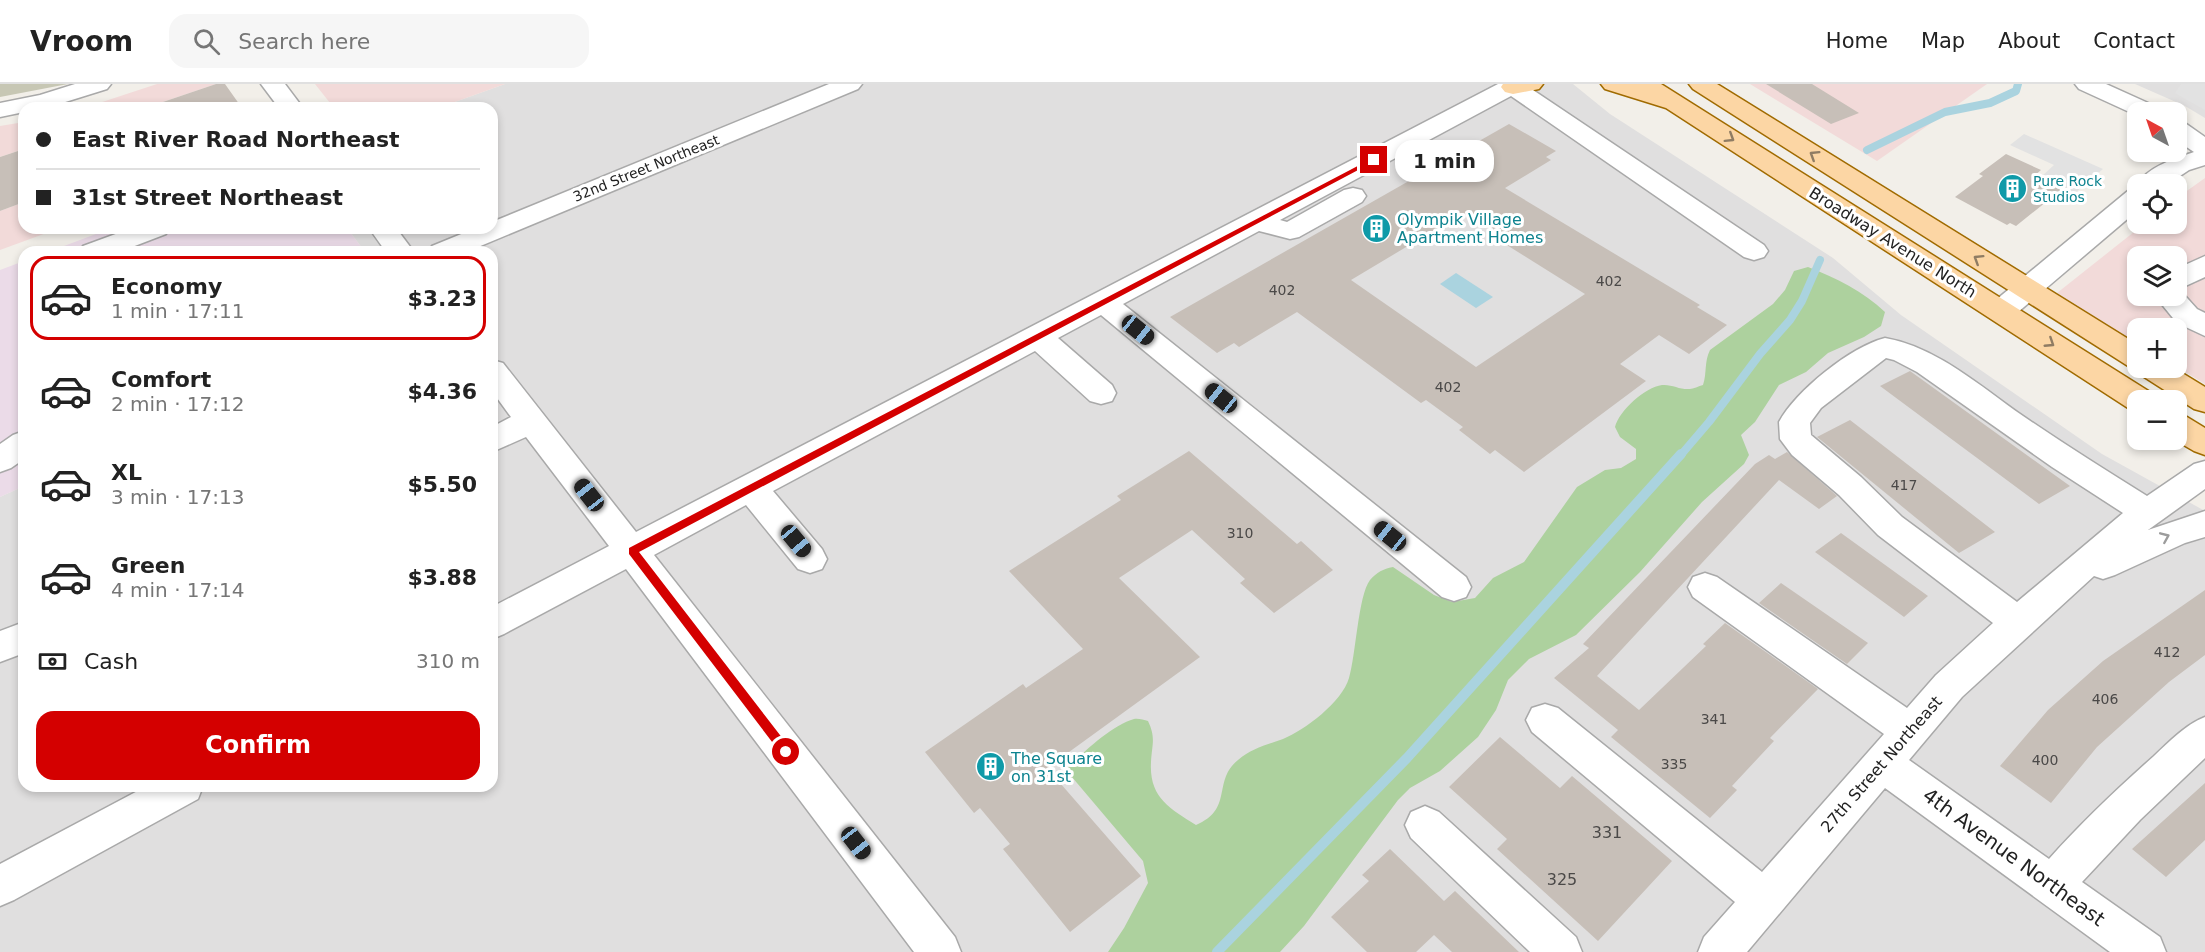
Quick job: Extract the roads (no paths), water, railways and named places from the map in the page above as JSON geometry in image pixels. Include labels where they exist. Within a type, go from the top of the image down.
[{"type":"main road","points":[[1613,84],[1634,89],[1680,107]]},
{"type":"main road","name":"Broadway Avenue North","points":[[1645,84],[2127,392]]},
{"type":"main road","name":"Broadway Avenue North","points":[[1701,84],[2127,352]]},
{"type":"main road","points":[[2167,378],[2205,401]]},
{"type":"main road","points":[[2187,432],[2205,443]]},
{"type":"street","points":[[40,102],[99,84]]},
{"type":"street","points":[[273,84],[286,102]]},
{"type":"street","name":"32nd Street Northeast","points":[[498,229],[850,84]]},
{"type":"street","points":[[2087,84],[2127,102]]},
{"type":"street","points":[[498,621],[1520,85],[1754,251]]},
{"type":"street","points":[[0,110],[18,106]]},
{"type":"street","points":[[2187,136],[2205,148]]},
{"type":"street","points":[[2166,174],[2180,165],[2205,156]]},
{"type":"street","points":[[2001,311],[2127,205]]},
{"type":"street","points":[[109,246],[141,234]]},
{"type":"street","name":"32nd Street Northeast","points":[[457,246],[486,234]]},
{"type":"street","points":[[2187,275],[2205,265]]},
{"type":"street","points":[[1104,303],[1454,587]]},
{"type":"street","points":[[2178,306],[2187,316],[2205,326]]},
{"type":"street","points":[[1038,337],[1101,393]]},
{"type":"street","points":[[2018,622],[1890,526],[1850,486],[1803,447],[1796,439],[1794,422],[1810,400],[1877,350],[1885,348],[1902,351],[1927,365],[2063,459],[2147,513]]},
{"type":"street","points":[[498,381],[513,410],[632,551],[940,952]]},
{"type":"street","points":[[498,431],[513,410]]},
{"type":"street","points":[[0,460],[18,447]]},
{"type":"street","name":"27th Street Northeast","points":[[1719,952],[1949,686],[2055,588],[2147,513],[2205,473]]},
{"type":"street","points":[[752,489],[810,559]]},
{"type":"street","name":"27th Street Northeast","points":[[2055,588],[2175,532],[2205,524]]},
{"type":"street","points":[[1705,587],[1910,731]]},
{"type":"street","points":[[0,647],[18,640]]},
{"type":"street","points":[[1545,720],[1764,899]]},
{"type":"street","points":[[2053,885],[2077,856],[2131,801],[2205,734]]},
{"type":"street","name":"4th Avenue Northeast","points":[[1882,763],[2145,952]]},
{"type":"street","points":[[0,886],[173,792]]},
{"type":"street","points":[[1425,825],[1562,952]]},
{"type":"water","points":[[1456,273],[1493,297],[1476,308],[1440,284]]},
{"type":"waterway","points":[[1867,150],[1945,112],[1990,103],[2016,91],[2018,84]]},
{"type":"waterway","points":[[1680,456],[1709,422],[1760,354],[1790,320],[1802,301],[1820,260]]},
{"type":"waterway","points":[[1217,952],[1407,758],[1681,454]]},
{"type":"place","name":"Pure Rock Studios","points":[[2012,189]]},
{"type":"place","name":"Olympik Village Apartment Homes","points":[[1376,228]]},
{"type":"place","name":"The Square on 31st","points":[[990,767]]}]
